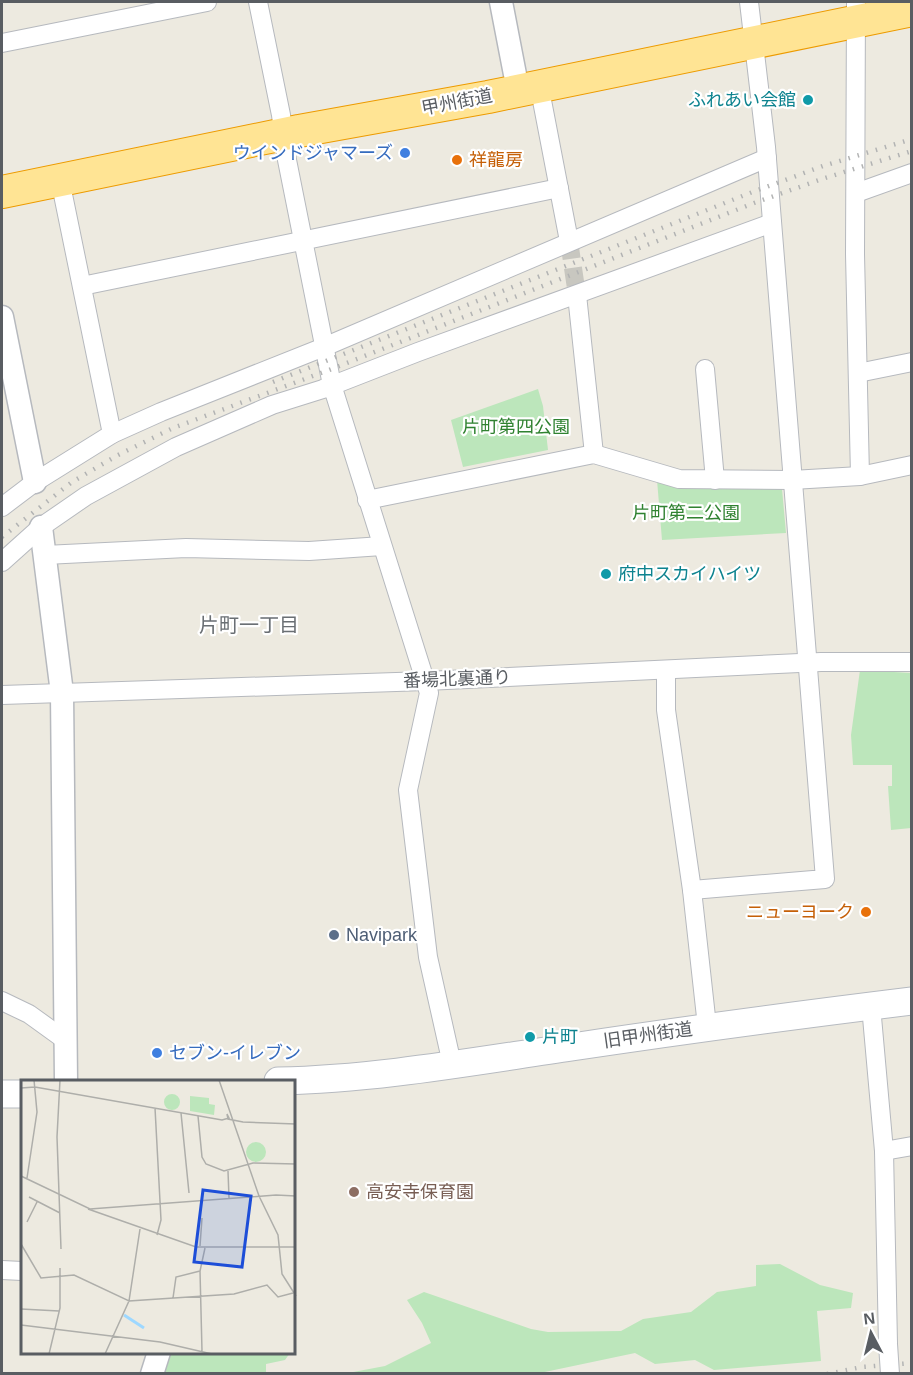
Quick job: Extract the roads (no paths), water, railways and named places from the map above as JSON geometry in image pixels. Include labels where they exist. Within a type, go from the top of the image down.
[{"type":"highway","name":"甲州街道","points":[[2,192],[755,42],[856,11],[912,10]]},
{"type":"main road","name":"旧甲州街道","points":[[296,1080],[452,1064],[707,1026],[912,1001]]},
{"type":"main road","points":[[2,1094],[21,1094]]},
{"type":"street","points":[[2,43],[207,2]]},
{"type":"street","points":[[258,2],[332,385],[429,693],[408,790],[428,957],[452,1064]]},
{"type":"street","points":[[501,2],[559,189],[569,241]]},
{"type":"street","points":[[692,890],[825,879],[767,158],[755,42],[748,2]]},
{"type":"street","points":[[856,11],[855,254],[860,476]]},
{"type":"street","points":[[2,507],[35,482],[112,434],[324,347],[767,158]]},
{"type":"street","points":[[856,193],[912,173]]},
{"type":"street","points":[[60,180],[112,434]]},
{"type":"street","points":[[82,286],[559,189]]},
{"type":"street","points":[[2,562],[41,527],[86,496],[176,447],[272,405],[772,223]]},
{"type":"street","points":[[577,295],[594,454]]},
{"type":"street","points":[[2,317],[8,387],[35,482]]},
{"type":"street","points":[[858,373],[912,362]]},
{"type":"street","points":[[705,369],[715,480]]},
{"type":"street","points":[[368,500],[594,454],[679,479],[792,480],[860,476],[912,465]]},
{"type":"street","points":[[41,527],[62,693],[66,1080]]},
{"type":"street","points":[[45,555],[186,548],[309,551],[382,546]]},
{"type":"street","name":"番場北裏通り","points":[[2,695],[426,681],[807,663],[912,662]]},
{"type":"street","points":[[666,670],[666,710],[692,890],[707,1026]]},
{"type":"street","points":[[2,1001],[29,1014],[65,1040]]},
{"type":"street","points":[[871,1006],[884,1151],[890,1374]]},
{"type":"street","points":[[884,1151],[912,1146]]},
{"type":"street","points":[[2,1270],[21,1271]]},
{"type":"street","points":[[152,1374],[159,1354]]},
{"type":"tunnel","points":[[569,241],[577,295]]},
{"type":"railway","points":[[273,382],[750,193],[823,166],[912,139]]},
{"type":"railway","points":[[2,537],[72,482],[118,455],[173,428],[329,370],[754,203],[912,151]]},
{"type":"railway","points":[[827,1374],[862,1367],[912,1363]]},
{"type":"place","name":"ふれあい会館","points":[[808,100]]},
{"type":"place","name":"ウインドジャマーズ","points":[[405,153]]},
{"type":"place","name":"祥龍房","points":[[457,160]]},
{"type":"place","name":"府中スカイハイツ","points":[[606,574]]},
{"type":"place","name":"ニューヨーク","points":[[866,912]]},
{"type":"place","name":"Navipark","points":[[334,935]]},
{"type":"place","name":"片町","points":[[530,1037]]},
{"type":"place","name":"セブン-イレブン","points":[[157,1053]]},
{"type":"place","name":"高安寺保育園","points":[[354,1192]]},
{"type":"district","name":"片町一丁目","points":[[249,625]]},
{"type":"park label","name":"片町第四公園","points":[[516,427]]},
{"type":"park label","name":"片町第二公園","points":[[686,513]]}]
